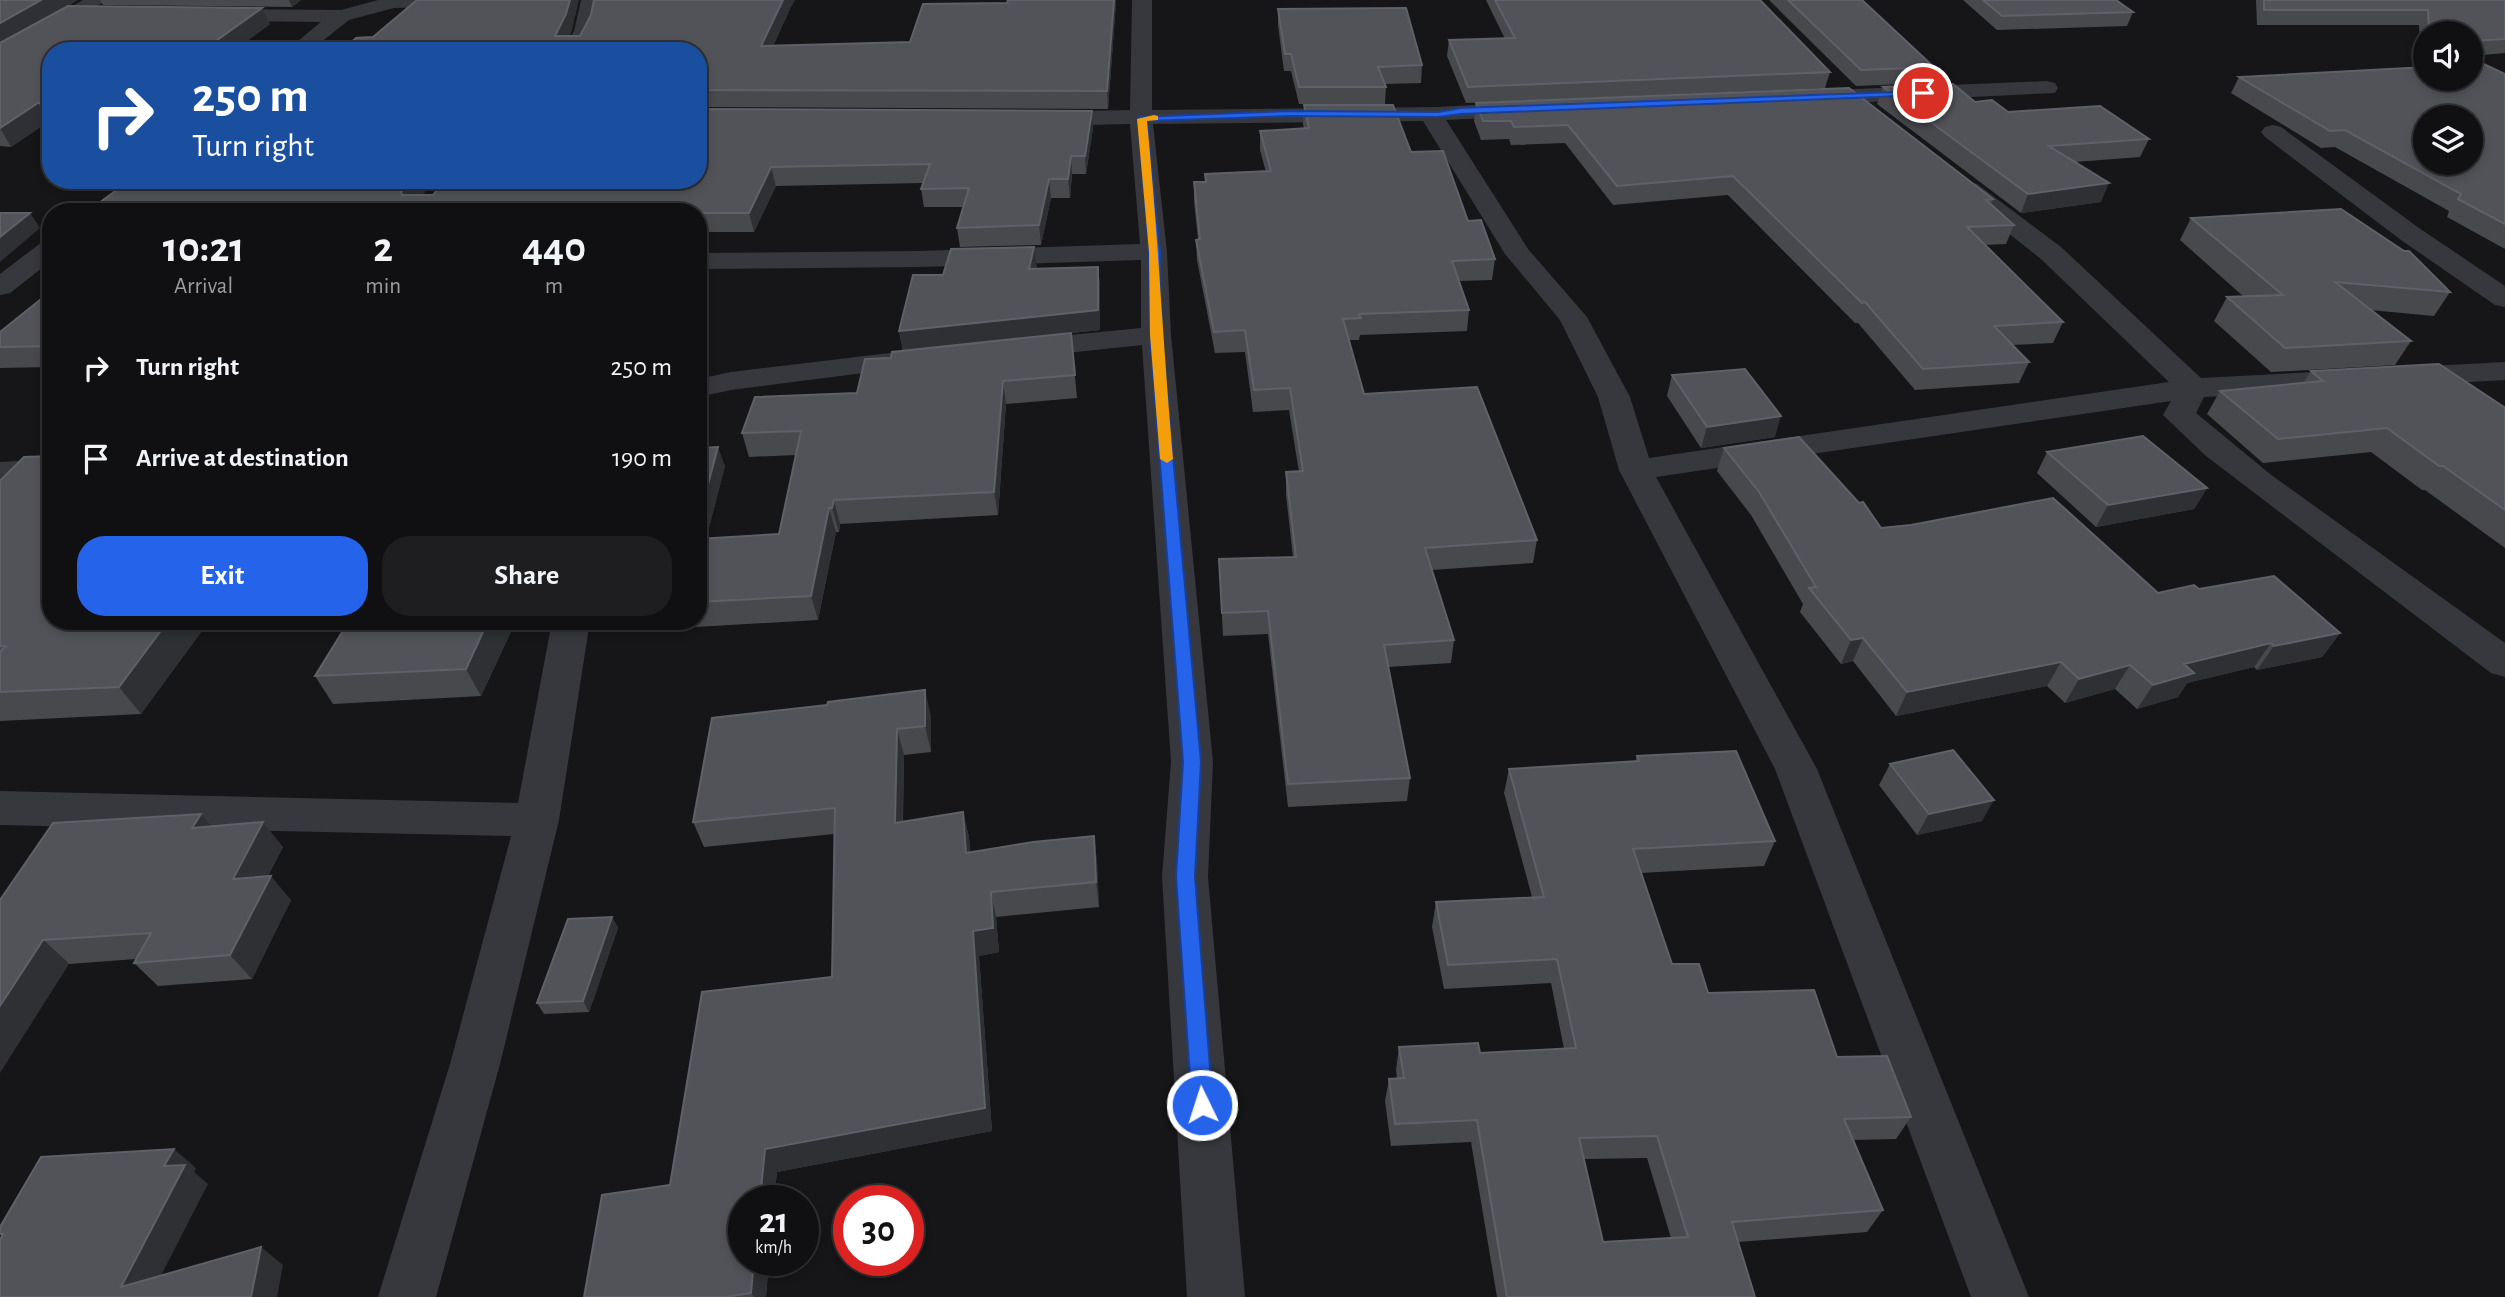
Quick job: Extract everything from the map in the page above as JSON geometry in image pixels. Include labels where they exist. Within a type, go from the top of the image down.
[{"type":"street","points":[[197,15],[342,16],[394,1],[484,0]]},
{"type":"street","points":[[577,42],[584,31],[591,0]]},
{"type":"street","points":[[1142,0],[1142,119],[1154,252],[1156,335],[1192,762],[1185,877],[1216,1297]]},
{"type":"street","points":[[0,57],[72,14],[102,7]]},
{"type":"street","points":[[308,42],[342,16]]},
{"type":"street","points":[[1821,68],[1849,96],[1881,121]]},
{"type":"street","points":[[1780,99],[2047,88]]},
{"type":"street","points":[[1019,119],[1438,114],[1544,108]]},
{"type":"street","points":[[1438,114],[1434,118],[1438,129],[1518,254],[1573,317],[1614,397],[1636,470],[1796,769],[2000,1297]]},
{"type":"street","points":[[2273,132],[2410,234],[2505,299]]},
{"type":"street","points":[[1945,171],[2051,253],[2193,388]]},
{"type":"street","points":[[707,261],[919,259],[1154,252]]},
{"type":"street","points":[[0,287],[42,255]]},
{"type":"street","points":[[993,351],[1156,335]]},
{"type":"street","points":[[707,386],[939,356]]},
{"type":"street","points":[[1636,470],[2193,388],[2505,371]]},
{"type":"street","points":[[2193,388],[2179,415],[2227,458],[2290,507],[2459,625],[2505,663]]},
{"type":"street","points":[[0,472],[42,470]]},
{"type":"street","points":[[407,1297],[475,1064],[537,820],[569,630]]},
{"type":"street","points":[[0,807],[537,820]]},
{"type":"building","points":[[0,0],[41,0],[0,23]]},
{"type":"building","points":[[417,0],[570,0],[555,36],[580,36],[591,15],[594,0],[783,0],[761,46],[910,42],[923,4],[1007,3],[1008,0],[1114,0],[1107,91],[707,90],[707,42],[352,42],[356,38],[373,37]]},
{"type":"building","points":[[1495,0],[1760,0],[1830,72],[1468,87],[1449,40],[1515,38]]},
{"type":"building","points":[[1788,0],[1862,0],[1934,67],[1861,70]]},
{"type":"building","points":[[1983,0],[2116,0],[2133,12],[2002,16]]},
{"type":"building","points":[[2264,0],[2505,0],[2505,39],[2483,40],[2483,21],[2428,21],[2428,10],[2264,10]]},
{"type":"building","points":[[68,6],[262,8],[215,42],[42,42],[42,103],[0,128],[0,43]]},
{"type":"building","points":[[1406,8],[1422,65],[1378,67],[1386,87],[1299,87],[1291,54],[1285,54],[1278,9]]},
{"type":"building","points":[[2483,64],[2505,74],[2505,224],[2458,199],[2461,194],[2427,175],[2483,175],[2483,105],[2413,105],[2413,168],[2345,130],[2330,131],[2239,77],[2413,68],[2413,91],[2483,91]]},
{"type":"building","points":[[1953,84],[1975,102],[1992,100],[2008,112],[2100,106],[2149,139],[2049,146],[2109,183],[2028,194],[1883,87]]},
{"type":"building","points":[[1849,88],[1993,199],[1986,200],[2014,225],[1967,227],[2063,322],[1994,326],[2029,362],[1923,369],[1865,302],[1862,303],[1733,176],[1617,186],[1568,125],[1514,127],[1511,121],[1483,121],[1476,103]]},
{"type":"building","points":[[1304,105],[1393,105],[1411,152],[1443,151],[1468,221],[1481,220],[1495,259],[1452,261],[1469,310],[1359,314],[1361,318],[1343,319],[1364,394],[1477,387],[1537,540],[1425,548],[1454,640],[1384,645],[1410,778],[1288,784],[1268,611],[1222,613],[1219,559],[1296,557],[1286,472],[1303,471],[1290,388],[1254,390],[1245,330],[1214,332],[1196,240],[1200,239],[1194,182],[1206,182],[1205,174],[1271,171],[1260,131],[1309,128]]},
{"type":"building","points":[[707,109],[1092,111],[1085,156],[1071,156],[1068,179],[1049,179],[1039,225],[957,228],[969,188],[921,189],[930,164],[771,167],[749,213],[707,213],[707,203],[99,203],[118,189],[404,189],[402,195],[433,195],[438,189],[707,189]]},
{"type":"building","points":[[2341,209],[2404,251],[2409,251],[2450,292],[2335,282],[2411,341],[2285,348],[2227,297],[2283,295],[2191,218]]},
{"type":"building","points":[[0,213],[30,213],[0,237]]},
{"type":"building","points":[[1034,247],[1029,269],[1098,267],[1098,310],[899,331],[913,275],[943,275],[951,249]]},
{"type":"building","points":[[42,298],[42,346],[0,347],[0,332]]},
{"type":"building","points":[[1071,333],[1075,375],[1003,381],[994,492],[834,500],[832,508],[829,508],[811,596],[707,602],[707,538],[779,534],[801,431],[742,433],[755,397],[857,393],[865,359],[891,358],[892,352]]},
{"type":"building","points":[[2439,364],[2505,407],[2505,510],[2387,428],[2278,439],[2220,391],[2323,381],[2311,371]]},
{"type":"building","points":[[1745,369],[1781,416],[1707,427],[1672,375]]},
{"type":"building","points":[[2143,436],[2207,488],[2108,505],[2047,452]]},
{"type":"building","points":[[1799,437],[1859,503],[1863,502],[1881,528],[1911,525],[2053,498],[2158,593],[2194,585],[2199,589],[2274,576],[2340,633],[2274,646],[2271,643],[2184,664],[2194,673],[2153,685],[2130,665],[2079,679],[2061,662],[1907,692],[1863,638],[1851,640],[1809,588],[1816,587],[1759,492],[1724,448]]},
{"type":"building","points":[[718,447],[707,488],[707,448]]},
{"type":"building","points":[[42,456],[42,630],[161,630],[119,687],[0,692],[0,652],[6,646],[0,646],[0,481],[24,457]]},
{"type":"building","points":[[343,630],[484,630],[466,669],[315,676]]},
{"type":"building","points":[[925,690],[925,726],[897,729],[895,823],[963,812],[966,853],[1094,836],[1096,882],[991,892],[993,928],[973,931],[985,1108],[765,1149],[761,1185],[728,1185],[728,1276],[753,1276],[751,1293],[725,1297],[584,1297],[602,1195],[670,1185],[702,992],[832,977],[835,808],[693,822],[712,718],[827,705],[828,702]]},
{"type":"building","points":[[1953,750],[1994,800],[1929,814],[1890,764]]},
{"type":"building","points":[[1736,751],[1775,841],[1633,849],[1672,964],[1699,964],[1708,993],[1814,990],[1837,1057],[1887,1056],[1911,1117],[1844,1119],[1883,1210],[1732,1222],[1755,1297],[1507,1297],[1477,1120],[1395,1124],[1389,1079],[1404,1078],[1399,1047],[1478,1043],[1480,1053],[1576,1048],[1557,959],[1448,965],[1436,902],[1544,897],[1509,769],[1639,761],[1637,756]],"holes":[[[1657,1136],[1688,1237],[1603,1242],[1579,1138]]]},
{"type":"building","points":[[201,814],[192,828],[263,822],[233,879],[271,876],[230,955],[134,963],[151,933],[43,940],[0,1006],[0,900],[53,823]]},
{"type":"building","points":[[612,917],[583,1001],[537,1003],[568,919]]},
{"type":"building","points":[[174,1149],[164,1166],[185,1165],[121,1287],[261,1247],[251,1297],[0,1297],[0,1240],[3,1234],[0,1234],[0,1227],[41,1157]]},
{"type":"slow traffic","points":[[1154,118],[1142,119],[1154,252],[1156,335],[1167,459]]},
{"type":"route","points":[[1202,1105],[1185,877],[1192,762],[1156,335],[1154,252],[1142,119],[1290,114],[1438,114],[1923,93]]}]
